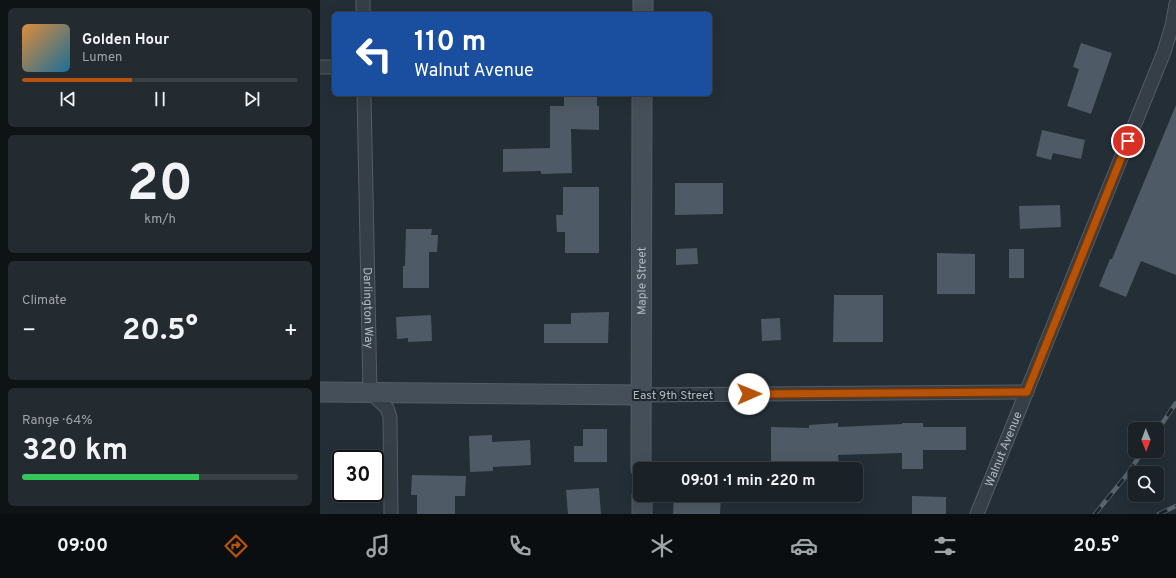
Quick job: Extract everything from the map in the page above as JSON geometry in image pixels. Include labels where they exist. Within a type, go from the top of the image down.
[{"type":"main road","points":[[643,0],[643,12]]},
{"type":"main road","name":"Maple Street","points":[[642,96],[642,462]]},
{"type":"main road","name":"East 9th Street","points":[[320,392],[641,395]]},
{"type":"main road","points":[[642,502],[642,514]]},
{"type":"street","points":[[363,0],[363,12]]},
{"type":"street","name":"Walnut Avenue","points":[[977,514],[1164,52],[1172,26],[1176,4]]},
{"type":"street","points":[[320,67],[332,67]]},
{"type":"street","name":"Darlington Way","points":[[364,96],[370,392]]},
{"type":"street","points":[[370,392],[387,408],[390,417],[391,514]]},
{"type":"street","name":"East 9th Street","points":[[641,395],[1027,392]]},
{"type":"building","points":[[1081,43],[1112,53],[1091,114],[1067,106],[1079,69],[1073,67]]},
{"type":"building","points":[[564,96],[597,96],[597,106],[599,106],[599,130],[571,129],[572,173],[541,174],[541,171],[503,172],[503,149],[550,148],[550,106],[564,106]]},
{"type":"building","points":[[1176,105],[1176,275],[1141,261],[1126,297],[1099,286],[1110,259],[1112,259]]},
{"type":"building","points":[[1042,130],[1085,140],[1081,159],[1053,153],[1051,160],[1036,156]]},
{"type":"building","points":[[675,183],[723,183],[723,214],[675,215]]},
{"type":"building","points":[[563,187],[599,187],[599,253],[565,253],[565,232],[557,232],[556,215],[563,215]]},
{"type":"building","points":[[1060,205],[1061,227],[1020,229],[1019,206]]},
{"type":"building","points":[[406,229],[432,229],[431,235],[438,235],[437,252],[429,252],[429,288],[403,288]]},
{"type":"building","points":[[697,248],[698,264],[676,265],[676,249]]},
{"type":"building","points":[[1009,249],[1024,249],[1024,278],[1009,278]]},
{"type":"building","points":[[937,253],[975,254],[975,294],[937,294]]},
{"type":"building","points":[[834,295],[883,295],[883,342],[833,342]]},
{"type":"building","points":[[609,312],[608,343],[544,343],[544,324],[571,324],[571,313]]},
{"type":"building","points":[[431,315],[432,341],[408,342],[408,338],[397,339],[396,317]]},
{"type":"building","points":[[780,318],[781,340],[762,341],[761,319]]},
{"type":"building","points":[[838,423],[838,427],[923,423],[923,427],[966,427],[966,450],[923,450],[923,469],[902,469],[902,453],[838,455],[839,462],[771,462],[771,427],[809,428],[809,425]]},
{"type":"building","points":[[583,429],[607,429],[607,462],[574,462],[574,446],[583,446]]},
{"type":"building","points":[[492,435],[492,442],[530,440],[531,465],[493,467],[493,471],[470,472],[469,436]]},
{"type":"building","points":[[412,475],[466,476],[465,496],[455,496],[455,514],[417,514],[417,495],[411,495]]},
{"type":"building","points":[[599,488],[601,514],[568,514],[566,490]]},
{"type":"building","points":[[912,496],[946,497],[946,514],[912,514]]},
{"type":"building","points":[[674,502],[721,502],[720,514],[673,514]]},
{"type":"railway","points":[[1163,422],[1176,403]]},
{"type":"railway","points":[[1095,514],[1126,476],[1138,458]]},
{"type":"railway","points":[[1159,514],[1176,506]]},
{"type":"route","points":[[749,394],[1027,392],[1128,141]]}]
